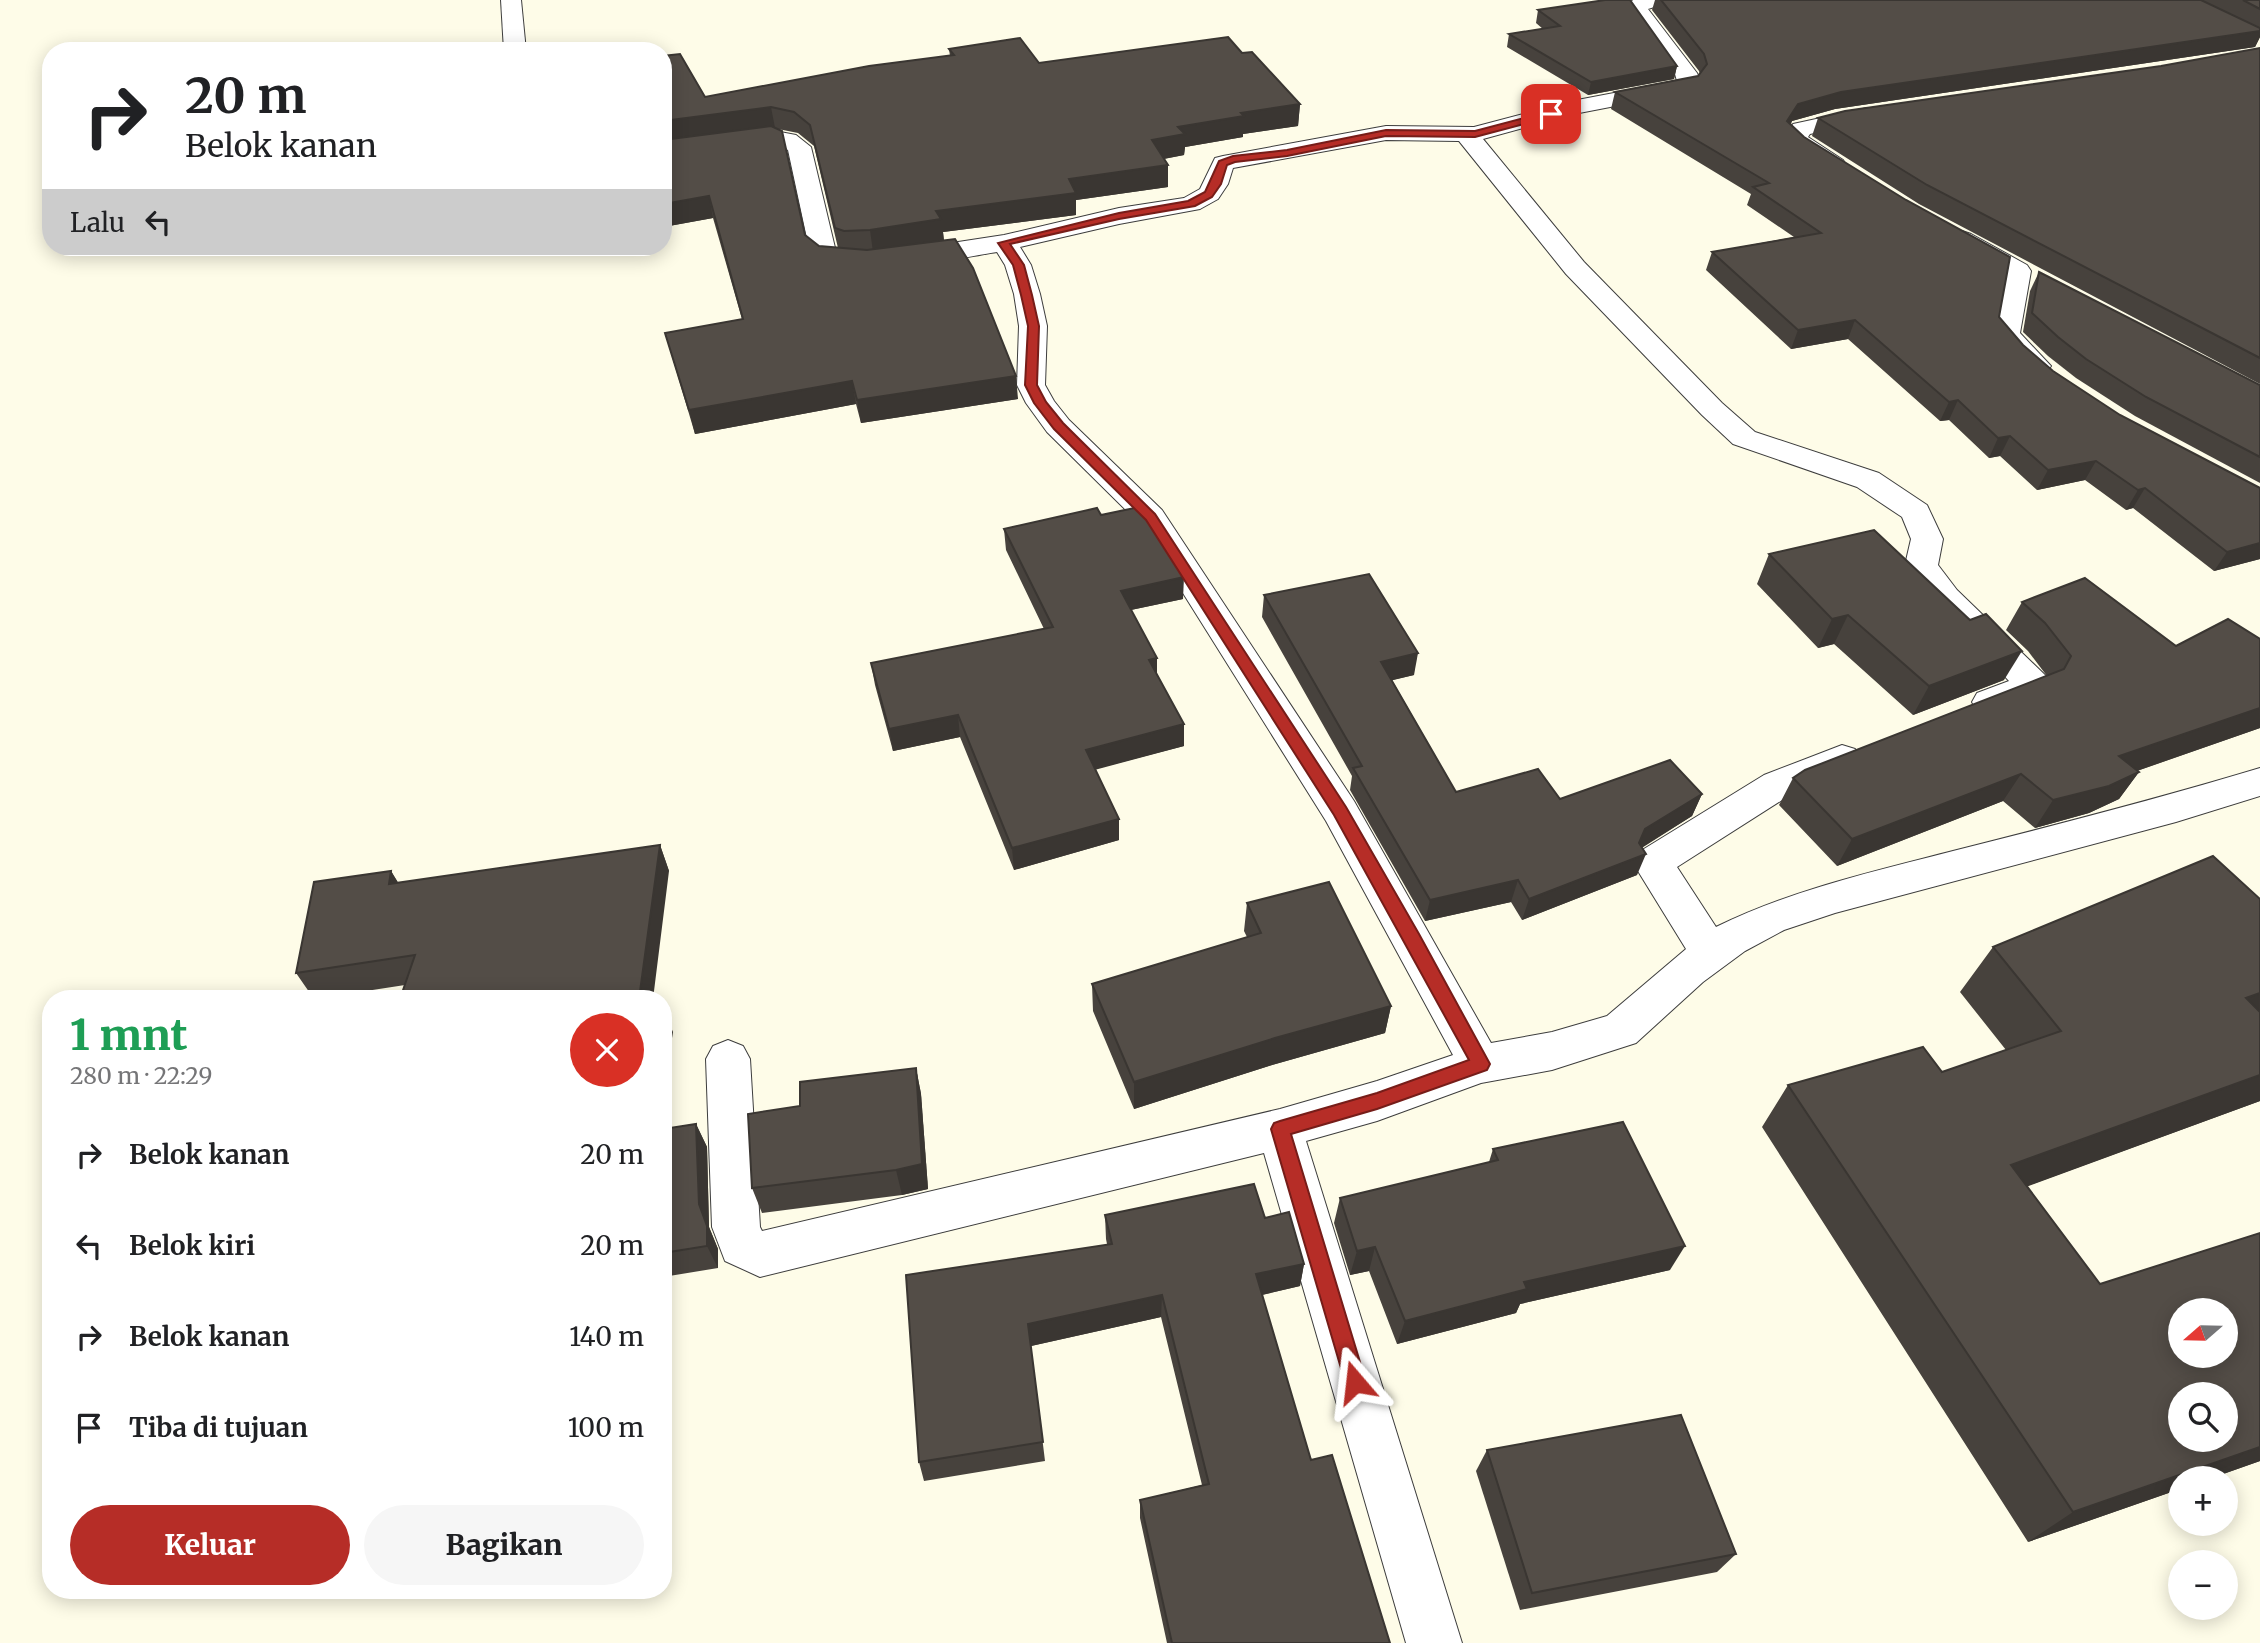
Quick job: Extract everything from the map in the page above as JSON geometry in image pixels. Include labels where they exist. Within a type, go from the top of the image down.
[{"type":"street","points":[[511,0],[514,42]]},
{"type":"street","points":[[672,152],[775,138],[788,139],[799,146],[824,257],[831,261],[845,264],[873,263],[1004,243],[1119,216],[1191,204],[1209,194],[1216,184],[1223,163],[1233,159],[1287,153],[1386,133],[1475,134],[1572,108],[1685,86],[1689,80],[1686,73],[1636,7],[1646,1],[1657,0]]},
{"type":"street","points":[[1852,176],[1796,138],[1801,129],[1815,124],[1887,112]]},
{"type":"street","points":[[1466,134],[1575,268],[1744,438],[1868,480],[1916,512],[1927,539],[1922,565],[1935,589],[2016,664],[2033,685],[1956,715]]},
{"type":"street","points":[[1945,231],[2029,277],[2006,334],[2020,352],[2060,383]]},
{"type":"street","points":[[1004,243],[1018,265],[1027,295],[1033,326],[1031,385],[1041,403],[1058,426],[1151,517],[1340,811],[1480,1064]]},
{"type":"street","points":[[1711,954],[1653,863],[1777,785],[1867,750]]},
{"type":"street","points":[[728,1059],[736,1227],[743,1245],[760,1254],[1280,1129],[1377,1101],[1480,1064],[1552,1051],[1621,1030],[1688,970],[1730,939],[1770,919],[1832,898],[2176,808],[2260,782]]},
{"type":"street","points":[[1280,1129],[1434,1643]]},
{"type":"building","points":[[1605,0],[1630,0],[1677,66],[1591,82],[1509,34],[1560,26],[1538,10]]},
{"type":"building","points":[[1661,0],[2201,0],[2260,28],[2260,31],[1841,92],[1798,104],[1787,121],[1804,137],[1906,200],[2010,257],[1999,317],[2023,345],[2053,371],[2120,415],[2260,488],[2260,543],[2227,552],[2145,488],[2138,490],[2096,461],[2048,470],[2010,436],[1998,438],[1958,400],[1949,402],[1855,320],[1798,330],[1712,252],[1821,233],[1753,187],[1769,183],[1615,92],[1698,76],[1707,64],[1704,54]]},
{"type":"building","points":[[2243,0],[2260,0],[2260,9]]},
{"type":"building","points":[[1228,37],[1242,53],[1252,52],[1300,104],[1178,127],[1185,134],[1152,140],[1168,165],[1069,179],[1076,193],[936,211],[941,219],[870,230],[844,231],[835,228],[810,125],[794,112],[771,107],[672,120],[672,55],[680,54],[705,97],[869,66],[954,55],[949,49],[1020,38],[1039,63]]},
{"type":"building","points":[[2260,48],[2260,358],[1927,185],[1818,118],[1845,111],[2161,66]]},
{"type":"building","points":[[771,126],[782,131],[805,235],[819,246],[867,250],[955,239],[973,268],[1016,376],[857,400],[852,381],[689,410],[665,333],[743,319],[709,196],[672,203],[672,139]]},
{"type":"building","points":[[2039,272],[2260,385],[2260,457],[2146,397],[2086,359],[2058,337],[2032,313]]},
{"type":"building","points":[[1139,507],[1184,577],[1121,591],[1157,658],[1149,660],[1184,724],[1086,750],[1119,819],[1012,848],[958,715],[889,729],[871,663],[1053,627],[1004,529],[1097,508],[1101,515]]},
{"type":"building","points":[[1874,530],[1970,620],[1986,614],[2022,651],[1929,686],[1848,615],[1832,619],[1769,554]]},
{"type":"building","points":[[1369,574],[1418,653],[1381,662],[1456,792],[1538,769],[1560,799],[1670,760],[1702,794],[1645,829],[1639,843],[1646,854],[1529,899],[1518,880],[1430,900],[1353,768],[1362,766],[1264,595]]},
{"type":"building","points":[[2085,578],[2176,646],[2228,619],[2260,639],[2260,708],[2119,756],[2139,772],[2109,786],[2053,800],[2021,774],[1852,839],[1793,778],[1805,770],[2064,669],[2071,656],[2045,623],[2022,602]]},
{"type":"building","points":[[660,845],[640,990],[403,990],[415,955],[296,973],[314,882],[391,871],[389,884]]},
{"type":"building","points":[[2213,856],[2260,899],[2260,993],[2246,998],[2260,1012],[2260,1075],[2011,1165],[2100,1284],[2260,1233],[2260,1447],[2205,1466],[2168,1466],[2168,1479],[2073,1512],[1788,1085],[1923,1047],[1942,1072],[2061,1031],[1993,947]]},
{"type":"building","points":[[1329,882],[1391,1006],[1275,1038],[1134,1082],[1092,984],[1261,933],[1247,903]]},
{"type":"building","points":[[916,1068],[922,1164],[896,1170],[752,1188],[748,1114],[800,1106],[800,1082]]},
{"type":"building","points":[[1623,1122],[1685,1246],[1524,1282],[1527,1289],[1405,1321],[1375,1247],[1357,1251],[1340,1198],[1498,1160],[1493,1149]]},
{"type":"building","points":[[696,1124],[699,1204],[707,1226],[707,1246],[672,1252],[672,1128]]},
{"type":"building","points":[[1254,1184],[1265,1218],[1289,1212],[1304,1264],[1256,1274],[1311,1460],[1332,1455],[1390,1643],[1172,1643],[1140,1500],[1209,1484],[1162,1295],[1028,1324],[1043,1442],[919,1462],[906,1275],[1112,1244],[1105,1215]]},
{"type":"building","points":[[1681,1415],[1736,1554],[1532,1593],[1487,1450]]},
{"type":"route","points":[[1355,1382],[1280,1129],[1296,1122],[1377,1101],[1480,1064],[1340,811],[1151,517],[1058,426],[1041,403],[1031,385],[1033,326],[1027,295],[1018,265],[1004,243],[1119,216],[1191,204],[1209,194],[1216,184],[1223,163],[1233,159],[1287,153],[1386,133],[1415,131],[1475,134],[1551,114]]}]
